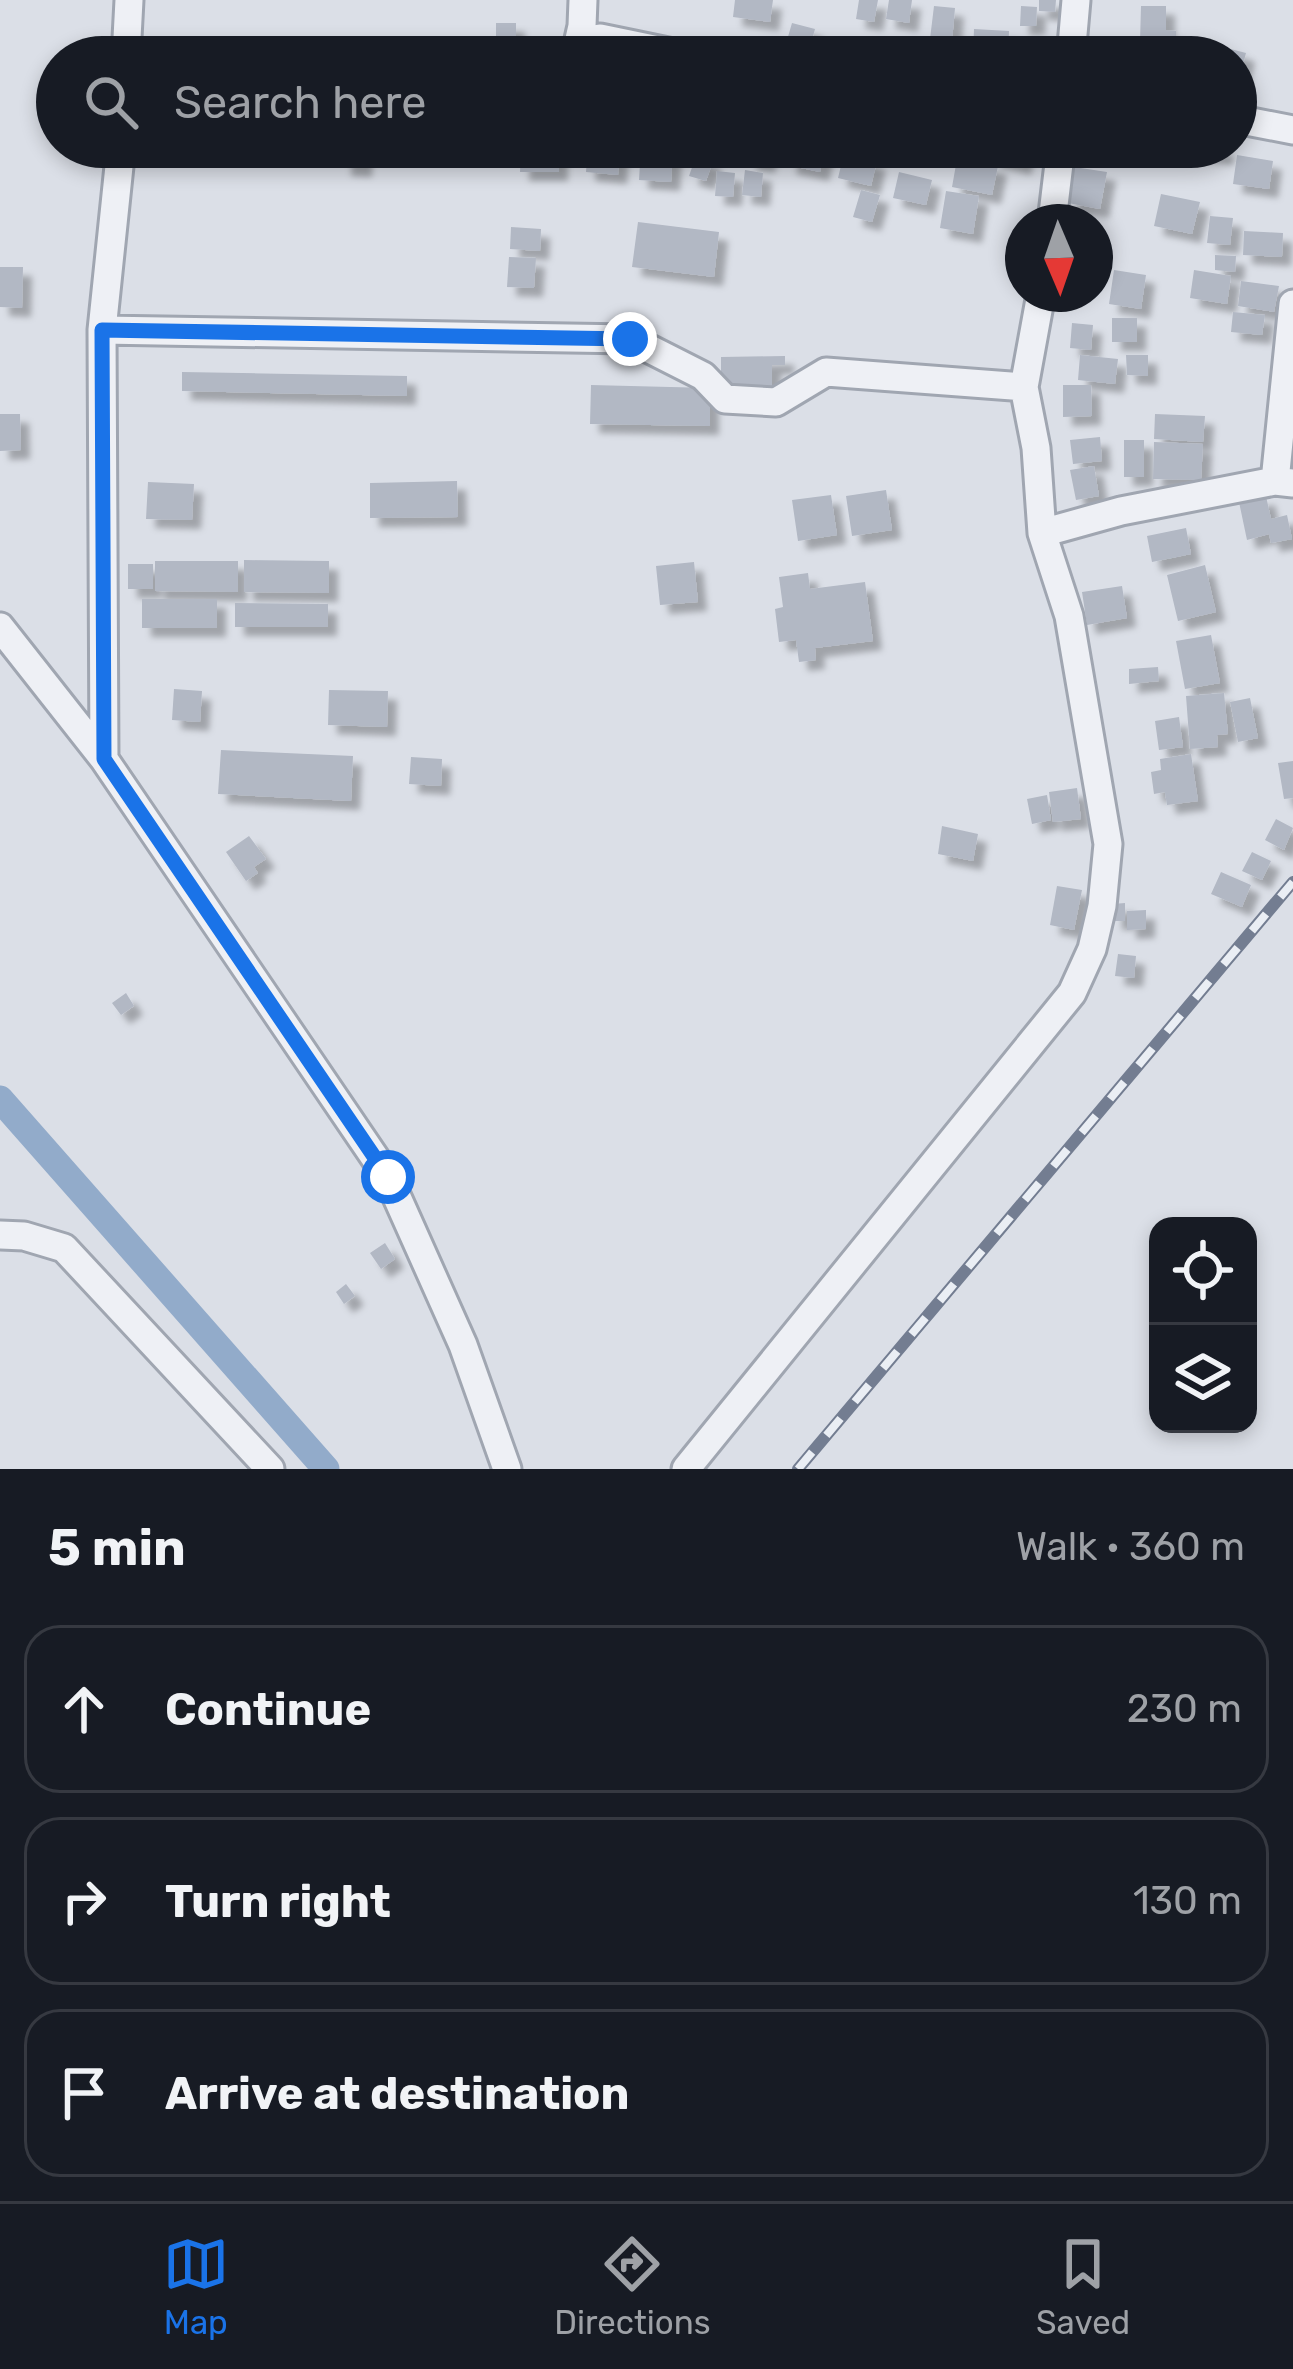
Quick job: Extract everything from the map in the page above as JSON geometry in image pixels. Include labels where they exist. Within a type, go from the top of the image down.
[{"type":"street","points":[[126,36],[129,0]]},
{"type":"street","points":[[578,36],[583,0]]},
{"type":"street","points":[[1073,36],[1076,0]]},
{"type":"street","points":[[1257,123],[1293,130]]},
{"type":"street","points":[[104,759],[102,330],[119,168]]},
{"type":"street","points":[[1054,204],[1058,168]]},
{"type":"street","points":[[1042,533],[1121,511],[1284,482],[1293,304]]},
{"type":"street","points":[[686,1469],[1072,993],[1092,949],[1108,844],[1070,616],[1042,533],[1036,448],[1024,387],[1038,312]]},
{"type":"street","points":[[102,330],[630,339],[703,376],[725,399],[776,402],[826,371],[1024,387]]},
{"type":"street","points":[[0,627],[104,759],[388,1177],[463,1345],[507,1469]]},
{"type":"street","points":[[0,1235],[24,1236],[64,1248],[270,1469]]},
{"type":"building","points":[[735,0],[773,0],[770,22],[733,17]]},
{"type":"building","points":[[859,0],[878,0],[874,22],[856,19]]},
{"type":"building","points":[[889,0],[912,0],[909,23],[886,19]]},
{"type":"building","points":[[1039,0],[1056,0],[1055,12],[1039,11]]},
{"type":"building","points":[[934,6],[955,8],[952,36],[930,36]]},
{"type":"building","points":[[1021,6],[1037,7],[1036,26],[1020,26]]},
{"type":"building","points":[[1141,6],[1166,6],[1166,30],[1176,31],[1176,36],[1140,36]]},
{"type":"building","points":[[496,23],[516,23],[516,36],[496,36]]},
{"type":"building","points":[[792,23],[815,29],[813,36],[788,36]]},
{"type":"building","points":[[974,29],[1009,31],[1009,36],[974,36]]},
{"type":"building","points":[[1257,158],[1273,161],[1269,189],[1233,184],[1235,168],[1257,168]]},
{"type":"building","points":[[520,168],[559,168],[559,172],[520,172]]},
{"type":"building","points":[[586,168],[618,168],[618,175],[586,172]]},
{"type":"building","points":[[640,168],[672,168],[671,182],[639,180]]},
{"type":"building","points":[[692,168],[711,168],[706,181],[689,176]]},
{"type":"building","points":[[840,168],[875,168],[871,186],[838,178]]},
{"type":"building","points":[[955,168],[998,168],[992,195],[952,187]]},
{"type":"building","points":[[1074,168],[1107,172],[1101,204],[1068,203]]},
{"type":"building","points":[[745,170],[763,173],[761,197],[742,195]]},
{"type":"building","points":[[717,171],[735,173],[733,197],[715,196]]},
{"type":"building","points":[[899,172],[932,180],[926,205],[893,198]]},
{"type":"building","points":[[861,190],[880,195],[872,222],[853,217]]},
{"type":"building","points":[[946,191],[979,196],[973,234],[940,228]]},
{"type":"building","points":[[1161,194],[1200,202],[1192,234],[1154,226]]},
{"type":"building","points":[[1210,216],[1233,218],[1230,245],[1207,243]]},
{"type":"building","points":[[638,222],[719,232],[714,277],[632,267]]},
{"type":"building","points":[[511,227],[541,229],[540,251],[510,249]]},
{"type":"building","points":[[1244,231],[1283,233],[1282,257],[1243,255]]},
{"type":"building","points":[[1215,255],[1236,256],[1235,272],[1215,270]]},
{"type":"building","points":[[509,257],[536,258],[534,288],[507,287]]},
{"type":"building","points":[[0,267],[23,267],[22,308],[0,307]]},
{"type":"building","points":[[1114,270],[1146,275],[1141,309],[1113,305]]},
{"type":"building","points":[[1194,270],[1231,276],[1227,304],[1190,298]]},
{"type":"building","points":[[1241,281],[1279,286],[1274,312],[1238,306]]},
{"type":"building","points":[[1233,312],[1265,315],[1262,335],[1231,332]]},
{"type":"building","points":[[1112,318],[1137,318],[1137,342],[1112,342]]},
{"type":"building","points":[[1072,323],[1093,325],[1091,350],[1070,348]]},
{"type":"building","points":[[1080,355],[1118,359],[1115,384],[1078,380]]},
{"type":"building","points":[[1126,355],[1148,355],[1148,376],[1127,375]]},
{"type":"building","points":[[785,356],[785,365],[772,365],[772,388],[721,389],[721,357]]},
{"type":"building","points":[[182,372],[407,376],[407,396],[182,391]]},
{"type":"building","points":[[591,385],[710,388],[710,426],[590,424]]},
{"type":"building","points":[[1063,385],[1091,385],[1092,416],[1063,417]]},
{"type":"building","points":[[0,414],[20,414],[21,450],[0,451]]},
{"type":"building","points":[[1155,414],[1205,416],[1203,442],[1154,439]]},
{"type":"building","points":[[1100,437],[1102,461],[1073,464],[1070,440]]},
{"type":"building","points":[[1124,440],[1144,440],[1144,477],[1124,477]]},
{"type":"building","points":[[1154,442],[1203,444],[1201,480],[1153,479]]},
{"type":"building","points":[[1094,466],[1099,496],[1076,500],[1070,470]]},
{"type":"building","points":[[457,481],[458,517],[370,518],[370,483]]},
{"type":"building","points":[[148,482],[194,484],[192,520],[146,519]]},
{"type":"building","points":[[886,490],[892,530],[852,536],[846,496]]},
{"type":"building","points":[[831,495],[837,535],[798,541],[792,500]]},
{"type":"building","points":[[1266,496],[1271,519],[1287,515],[1292,539],[1271,543],[1269,534],[1247,540],[1239,502]]},
{"type":"building","points":[[1186,528],[1191,554],[1152,562],[1147,536]]},
{"type":"building","points":[[244,560],[329,561],[329,593],[244,592]]},
{"type":"building","points":[[155,561],[238,561],[238,592],[155,591]]},
{"type":"building","points":[[694,562],[698,602],[660,605],[656,566]]},
{"type":"building","points":[[128,564],[153,564],[153,589],[128,589]]},
{"type":"building","points":[[1205,565],[1216,612],[1178,621],[1167,575]]},
{"type":"building","points":[[808,573],[810,589],[865,582],[873,641],[815,648],[816,660],[799,662],[796,640],[779,642],[775,609],[783,607],[779,577]]},
{"type":"building","points":[[1122,586],[1127,618],[1087,625],[1082,592]]},
{"type":"building","points":[[142,599],[217,599],[217,628],[142,628]]},
{"type":"building","points":[[235,603],[328,604],[328,627],[235,627]]},
{"type":"building","points":[[1211,635],[1220,683],[1185,689],[1176,641]]},
{"type":"building","points":[[1158,667],[1159,681],[1129,684],[1129,669]]},
{"type":"building","points":[[174,689],[202,691],[200,722],[172,720]]},
{"type":"building","points":[[329,690],[388,691],[387,727],[328,725]]},
{"type":"building","points":[[1224,693],[1228,734],[1217,735],[1218,747],[1190,749],[1186,696]]},
{"type":"building","points":[[1250,698],[1258,738],[1238,742],[1230,702]]},
{"type":"building","points":[[1179,717],[1183,747],[1159,750],[1155,721]]},
{"type":"building","points":[[221,750],[353,756],[351,801],[218,794]]},
{"type":"building","points":[[1191,754],[1198,801],[1167,805],[1165,792],[1154,794],[1151,772],[1161,770],[1160,759]]},
{"type":"building","points":[[411,757],[442,759],[441,786],[409,784]]},
{"type":"building","points":[[1293,761],[1293,798],[1284,799],[1278,763]]},
{"type":"building","points":[[1077,788],[1081,819],[1053,822],[1049,792]]},
{"type":"building","points":[[1047,795],[1051,820],[1032,824],[1027,799]]},
{"type":"building","points":[[1276,819],[1293,828],[1284,850],[1265,840]]},
{"type":"building","points":[[942,826],[978,834],[973,861],[938,854]]},
{"type":"building","points":[[249,836],[266,859],[246,881],[226,852]]},
{"type":"building","points":[[1252,852],[1271,861],[1262,880],[1242,871]]},
{"type":"building","points":[[1221,872],[1251,885],[1242,907],[1211,894]]},
{"type":"building","points":[[1057,886],[1082,890],[1074,930],[1050,925]]},
{"type":"building","points":[[1125,903],[1125,921],[1113,921],[1113,904]]},
{"type":"building","points":[[1146,910],[1146,929],[1127,930],[1127,911]]},
{"type":"building","points":[[1118,954],[1136,956],[1134,978],[1115,976]]},
{"type":"building","points":[[126,993],[134,1006],[121,1015],[112,1003]]},
{"type":"building","points":[[385,1243],[395,1259],[381,1269],[370,1253]]},
{"type":"building","points":[[346,1284],[355,1296],[344,1304],[336,1292]]},
{"type":"waterway","points":[[0,1099],[326,1469]]},
{"type":"railway","points":[[798,1469],[1293,882]]},
{"type":"route","points":[[388,1177],[104,759],[102,330],[630,339]]}]
